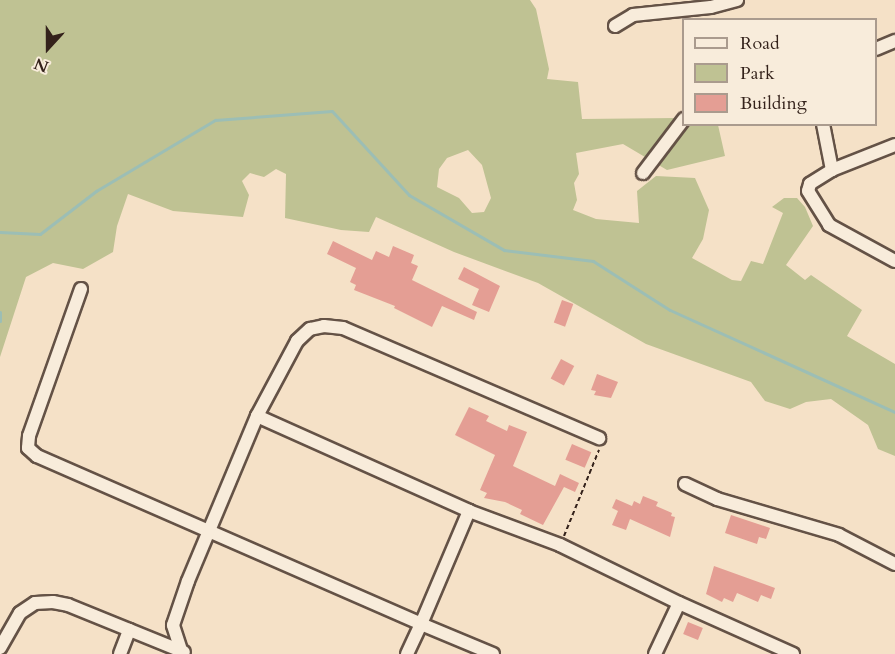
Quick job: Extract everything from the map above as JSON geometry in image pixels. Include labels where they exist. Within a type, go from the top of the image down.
[{"type":"street","points":[[615,26],[633,15],[737,0]]},
{"type":"street","points":[[710,3],[714,18]]},
{"type":"street","points":[[877,49],[895,41]]},
{"type":"street","points":[[643,173],[682,122]]},
{"type":"street","points":[[823,126],[832,170]]},
{"type":"street","points":[[895,145],[832,170],[810,184],[808,191],[829,225],[895,261]]},
{"type":"street","points":[[81,289],[29,436],[28,447],[37,456],[210,529],[493,654]]},
{"type":"street","points":[[185,652],[173,625],[175,616],[257,416],[297,341],[309,329],[324,326],[343,328],[599,438]]},
{"type":"street","points":[[257,416],[469,511],[560,545],[679,603],[793,654]]},
{"type":"street","points":[[685,484],[717,499],[839,535],[895,564]]},
{"type":"street","points":[[407,654],[469,511]]},
{"type":"street","points":[[0,648],[20,613],[35,603],[68,605],[185,652]]},
{"type":"street","points":[[655,654],[679,603]]},
{"type":"street","points":[[120,654],[129,630]]},
{"type":"path","points":[[560,545],[599,454],[599,438]]},
{"type":"green space","points":[[0,0],[530,0],[536,9],[549,69],[547,79],[578,82],[582,119],[682,118],[682,126],[718,126],[725,156],[667,170],[623,144],[576,153],[579,174],[574,183],[577,200],[573,210],[596,219],[639,223],[637,191],[656,176],[695,178],[709,210],[703,239],[692,258],[732,280],[741,281],[751,261],[763,264],[783,213],[772,207],[784,198],[797,198],[805,207],[813,226],[786,265],[805,280],[811,275],[862,310],[847,336],[895,364],[895,456],[878,449],[868,425],[831,399],[806,402],[790,409],[765,401],[751,382],[646,344],[538,283],[454,252],[376,217],[369,232],[341,230],[285,218],[286,174],[276,169],[264,177],[250,173],[242,181],[249,195],[243,217],[173,211],[128,194],[117,226],[113,252],[83,269],[53,263],[26,277],[0,357]],"holes":[[[468,150],[482,165],[491,198],[484,212],[472,213],[459,198],[437,187],[439,169],[447,158]]]},
{"type":"building","points":[[333,241],[372,260],[376,251],[389,257],[393,246],[414,255],[411,263],[418,266],[412,280],[477,312],[474,320],[442,306],[432,327],[394,308],[395,306],[354,290],[356,285],[350,282],[356,268],[327,254]]},
{"type":"building","points":[[464,267],[500,286],[489,312],[472,305],[479,289],[458,279]]},
{"type":"building","points":[[562,300],[573,304],[565,327],[554,323]]},
{"type":"building","points":[[561,359],[574,366],[564,385],[551,378]]},
{"type":"building","points":[[597,374],[618,382],[611,398],[594,395],[596,391],[591,390]]},
{"type":"building","points":[[469,407],[489,416],[486,421],[507,431],[509,425],[527,432],[513,466],[555,486],[560,474],[579,483],[575,492],[564,487],[543,525],[520,514],[522,510],[505,502],[484,498],[487,493],[480,490],[495,455],[455,435]]},
{"type":"building","points":[[572,444],[591,452],[585,468],[565,460]]},
{"type":"building","points":[[643,496],[658,502],[656,506],[672,513],[671,516],[675,517],[670,537],[630,519],[626,530],[612,525],[618,511],[612,508],[616,499],[632,506],[634,501],[640,504]]},
{"type":"building","points":[[731,515],[770,528],[766,539],[759,537],[757,544],[725,533]]},
{"type":"building","points":[[714,566],[775,588],[771,599],[761,595],[758,602],[737,593],[733,602],[724,598],[722,602],[706,594]]},
{"type":"building","points":[[688,622],[703,628],[698,640],[683,634]]},
{"type":"waterway","points":[[0,232],[40,234],[96,191],[215,120],[332,111],[409,195],[504,250],[593,261],[670,310],[895,412]]},
{"type":"waterway","points":[[0,312],[0,321]]}]
